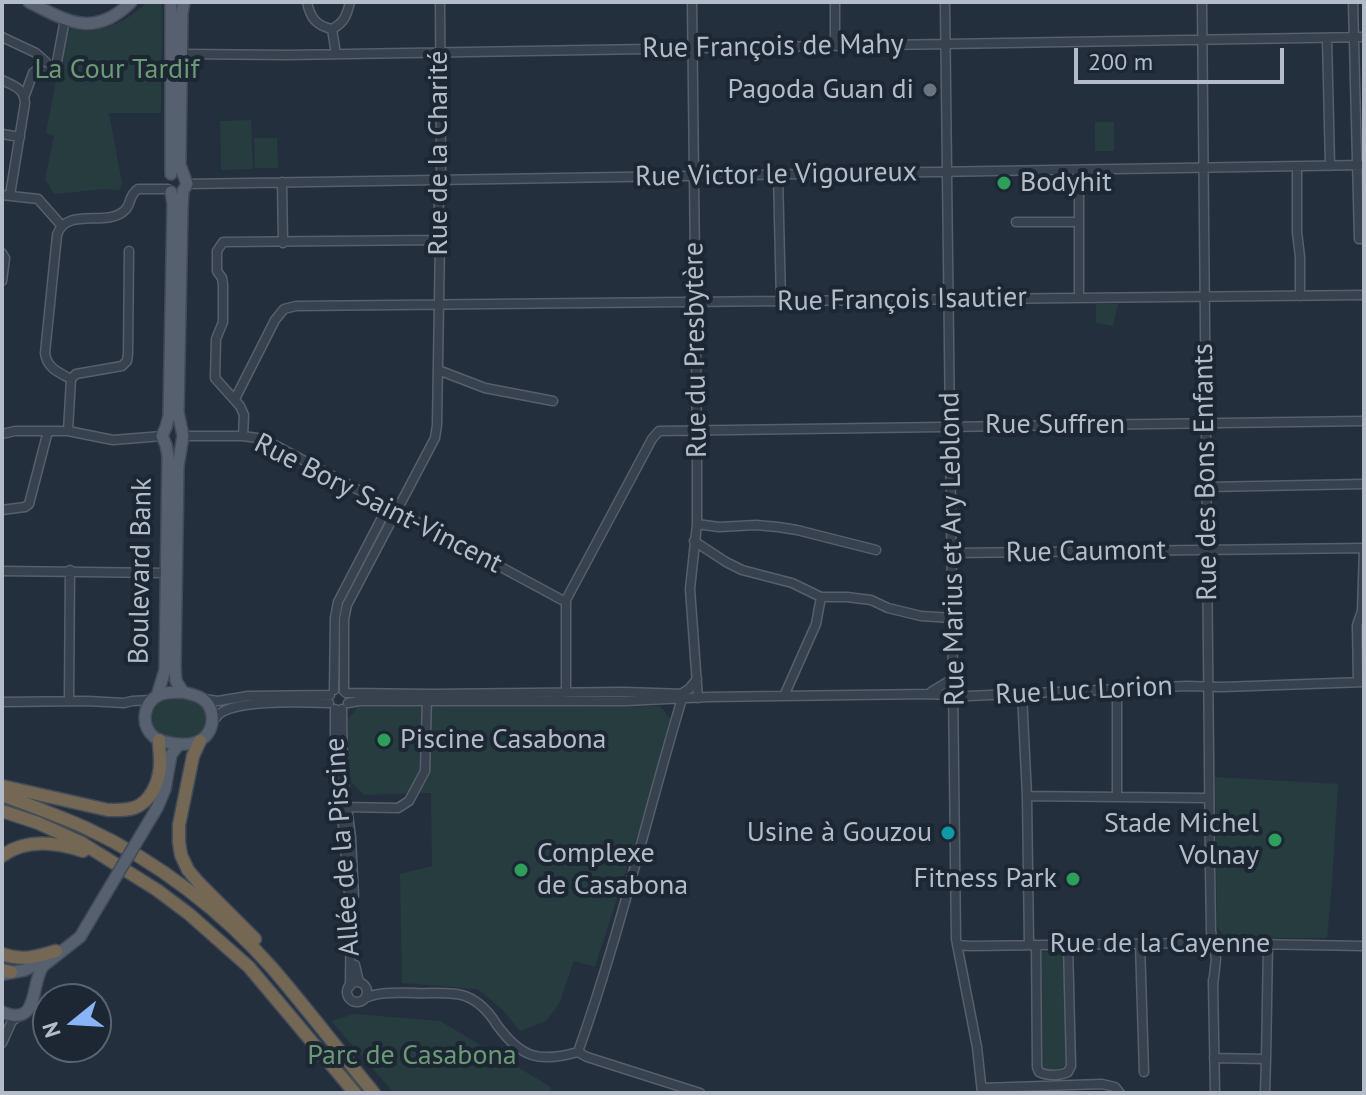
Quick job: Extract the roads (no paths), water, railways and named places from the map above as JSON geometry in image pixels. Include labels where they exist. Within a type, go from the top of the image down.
[{"type":"highway","points":[[2,786],[108,810],[139,806],[156,785],[160,770],[159,740]]},
{"type":"highway","points":[[200,741],[193,756],[179,825],[181,855],[188,870],[285,971],[349,1062]]},
{"type":"highway","points":[[2,795],[89,829],[120,845],[185,888],[272,968],[374,1093]]},
{"type":"highway","points":[[2,811],[82,843],[189,914],[249,967],[355,1093]]},
{"type":"highway","points":[[2,856],[21,846],[48,843],[69,846],[124,868]]},
{"type":"highway","points":[[2,954],[23,959],[56,951]]},
{"type":"main road","points":[[29,2],[72,22],[89,23],[114,18],[131,2]]},
{"type":"main road","name":"Boulevard Bank","points":[[171,2],[177,184],[182,207],[178,408],[182,436],[178,466],[175,668],[176,681],[183,692]]},
{"type":"main road","name":"Boulevard Bank","points":[[155,698],[165,670],[168,456],[165,436],[169,416],[173,221],[180,156],[184,2]]},
{"type":"main road","points":[[176,426],[182,436],[172,447],[165,436],[176,426]]},
{"type":"main road","points":[[183,692],[202,698],[211,711],[211,725],[200,741],[179,744],[159,740],[149,732],[145,715],[155,698],[183,692]]},
{"type":"main road","points":[[159,740],[168,772]]},
{"type":"main road","points":[[36,983],[43,966],[80,937],[157,808],[165,789],[171,755],[179,744]]},
{"type":"main road","points":[[8,972],[35,966],[56,951],[94,913]]},
{"type":"main road","points":[[8,972],[24,975],[32,984]]},
{"type":"main road","points":[[2,1012],[20,1015],[32,1005]]},
{"type":"street","points":[[307,2],[317,24],[332,29],[343,22],[350,2]]},
{"type":"street","name":"Rue de la Charité","points":[[339,699],[347,605],[392,508],[435,438],[437,425],[440,2]]},
{"type":"street","name":"Rue du Presbytère","points":[[692,2],[697,524],[690,589],[698,696]]},
{"type":"street","points":[[835,2],[835,46]]},
{"type":"street","name":"Rue Marius et Ary Leblond","points":[[945,2],[957,945],[982,1090]]},
{"type":"street","name":"Rue des Bons Enfants","points":[[1202,2],[1209,798],[1215,1093]]},
{"type":"street","points":[[1353,2],[1362,239]]},
{"type":"street","points":[[65,19],[56,67],[52,71],[37,70],[33,73],[25,95],[20,137],[6,195],[38,199],[62,226],[57,235],[45,353],[51,367],[71,379]]},
{"type":"street","points":[[332,29],[336,54]]},
{"type":"street","points":[[2,37],[36,53],[46,62]]},
{"type":"street","name":"Rue François de Mahy","points":[[182,54],[1364,37]]},
{"type":"street","points":[[1327,38],[1330,166]]},
{"type":"street","points":[[2,80],[25,95]]},
{"type":"street","points":[[2,134],[20,137]]},
{"type":"street","name":"Rue Victor le Vigoureux","points":[[62,226],[73,220],[124,211],[130,196],[138,189],[177,184],[1360,165]]},
{"type":"street","points":[[1297,167],[1300,296]]},
{"type":"street","points":[[1079,170],[1079,298]]},
{"type":"street","points":[[778,175],[781,302]]},
{"type":"street","points":[[282,182],[283,243]]},
{"type":"street","points":[[1016,222],[1079,222]]},
{"type":"street","points":[[243,436],[244,415],[235,399],[215,378],[216,339],[223,322],[223,285],[217,271],[217,251],[223,242],[440,240]]},
{"type":"street","points":[[68,431],[71,379],[76,374],[122,366],[127,361],[129,251]]},
{"type":"street","points":[[2,253],[5,258],[2,281]]},
{"type":"street","name":"Rue François Isautier","points":[[235,399],[275,320],[284,309],[296,306],[1364,295]]},
{"type":"street","points":[[438,370],[485,388],[553,401]]},
{"type":"street","name":"Rue Suffren","points":[[566,600],[659,431],[1364,421]]},
{"type":"street","points":[[2,434],[15,431],[68,431],[113,440],[165,436]]},
{"type":"street","points":[[2,510],[29,504],[48,431]]},
{"type":"street","name":"Rue Bory Saint-Vincent","points":[[182,436],[264,439],[566,600]]},
{"type":"street","points":[[1207,487],[1364,484]]},
{"type":"street","points":[[697,524],[719,527],[756,525],[797,530],[876,550]]},
{"type":"street","points":[[694,541],[742,570],[792,583],[821,597],[871,600],[888,608],[921,616],[953,618]]},
{"type":"street","points":[[1361,682],[1357,625],[1363,611],[1364,548]]},
{"type":"street","name":"Rue Caumont","points":[[953,553],[1364,548]]},
{"type":"street","points":[[69,701],[70,570]]},
{"type":"street","points":[[2,571],[166,573]]},
{"type":"street","points":[[784,696],[816,624],[821,597]]},
{"type":"street","points":[[556,699],[566,688],[566,600]]},
{"type":"street","points":[[927,694],[954,678]]},
{"type":"street","points":[[578,1052],[597,999],[682,696],[697,679]]},
{"type":"street","name":"Rue Luc Lorion","points":[[427,698],[954,696],[1361,682]]},
{"type":"street","points":[[1117,689],[1117,796]]},
{"type":"street","name":"Rue Luc Lorion","points":[[202,698],[218,701],[248,696],[359,701],[564,693],[682,696]]},
{"type":"street","points":[[1022,694],[1037,1067],[1045,1075],[1063,1074],[1071,1066],[1068,945]]},
{"type":"street","points":[[2,702],[124,703],[155,698]]},
{"type":"street","points":[[340,799],[347,808],[403,806],[409,801],[425,771],[427,698]]},
{"type":"street","name":"Rue Luc Lorion","points":[[211,725],[227,709],[246,705],[339,699]]},
{"type":"street","name":"Allée de la Piscine","points":[[339,699],[335,769],[360,989]]},
{"type":"street","name":"Allée de la Piscine","points":[[339,699],[343,778],[351,837],[354,964],[360,989]]},
{"type":"street","points":[[124,703],[145,715]]},
{"type":"street","points":[[1027,796],[1209,798]]},
{"type":"street","name":"Rue de la Cayenne","points":[[957,945],[1213,943],[1364,946]]},
{"type":"street","points":[[1140,944],[1144,1072]]},
{"type":"street","points":[[1265,1093],[1268,944]]},
{"type":"street","points":[[360,989],[381,993],[464,996],[483,1006],[508,1039],[523,1052],[544,1058],[578,1052],[700,1093]]},
{"type":"street","points":[[2,1043],[12,1021],[20,1015]]},
{"type":"street","points":[[1214,1058],[1266,1059]]},
{"type":"street","points":[[982,1090],[1109,1084],[1120,1093]]},
{"type":"place","name":"Pagoda Guan di","points":[[930,90]]},
{"type":"place","name":"Bodyhit","points":[[1004,183]]},
{"type":"place","name":"Piscine Casabona","points":[[384,740]]},
{"type":"place","name":"Usine à Gouzou","points":[[948,833]]},
{"type":"place","name":"Stade Michel Volnay","points":[[1275,840]]},
{"type":"place","name":"Complexe de Casabona","points":[[521,870]]},
{"type":"place","name":"Fitness Park","points":[[1073,879]]},
{"type":"park label","name":"La Cour Tardif","points":[[117,70]]},
{"type":"park label","name":"Parc de Casabona","points":[[412,1056]]}]
